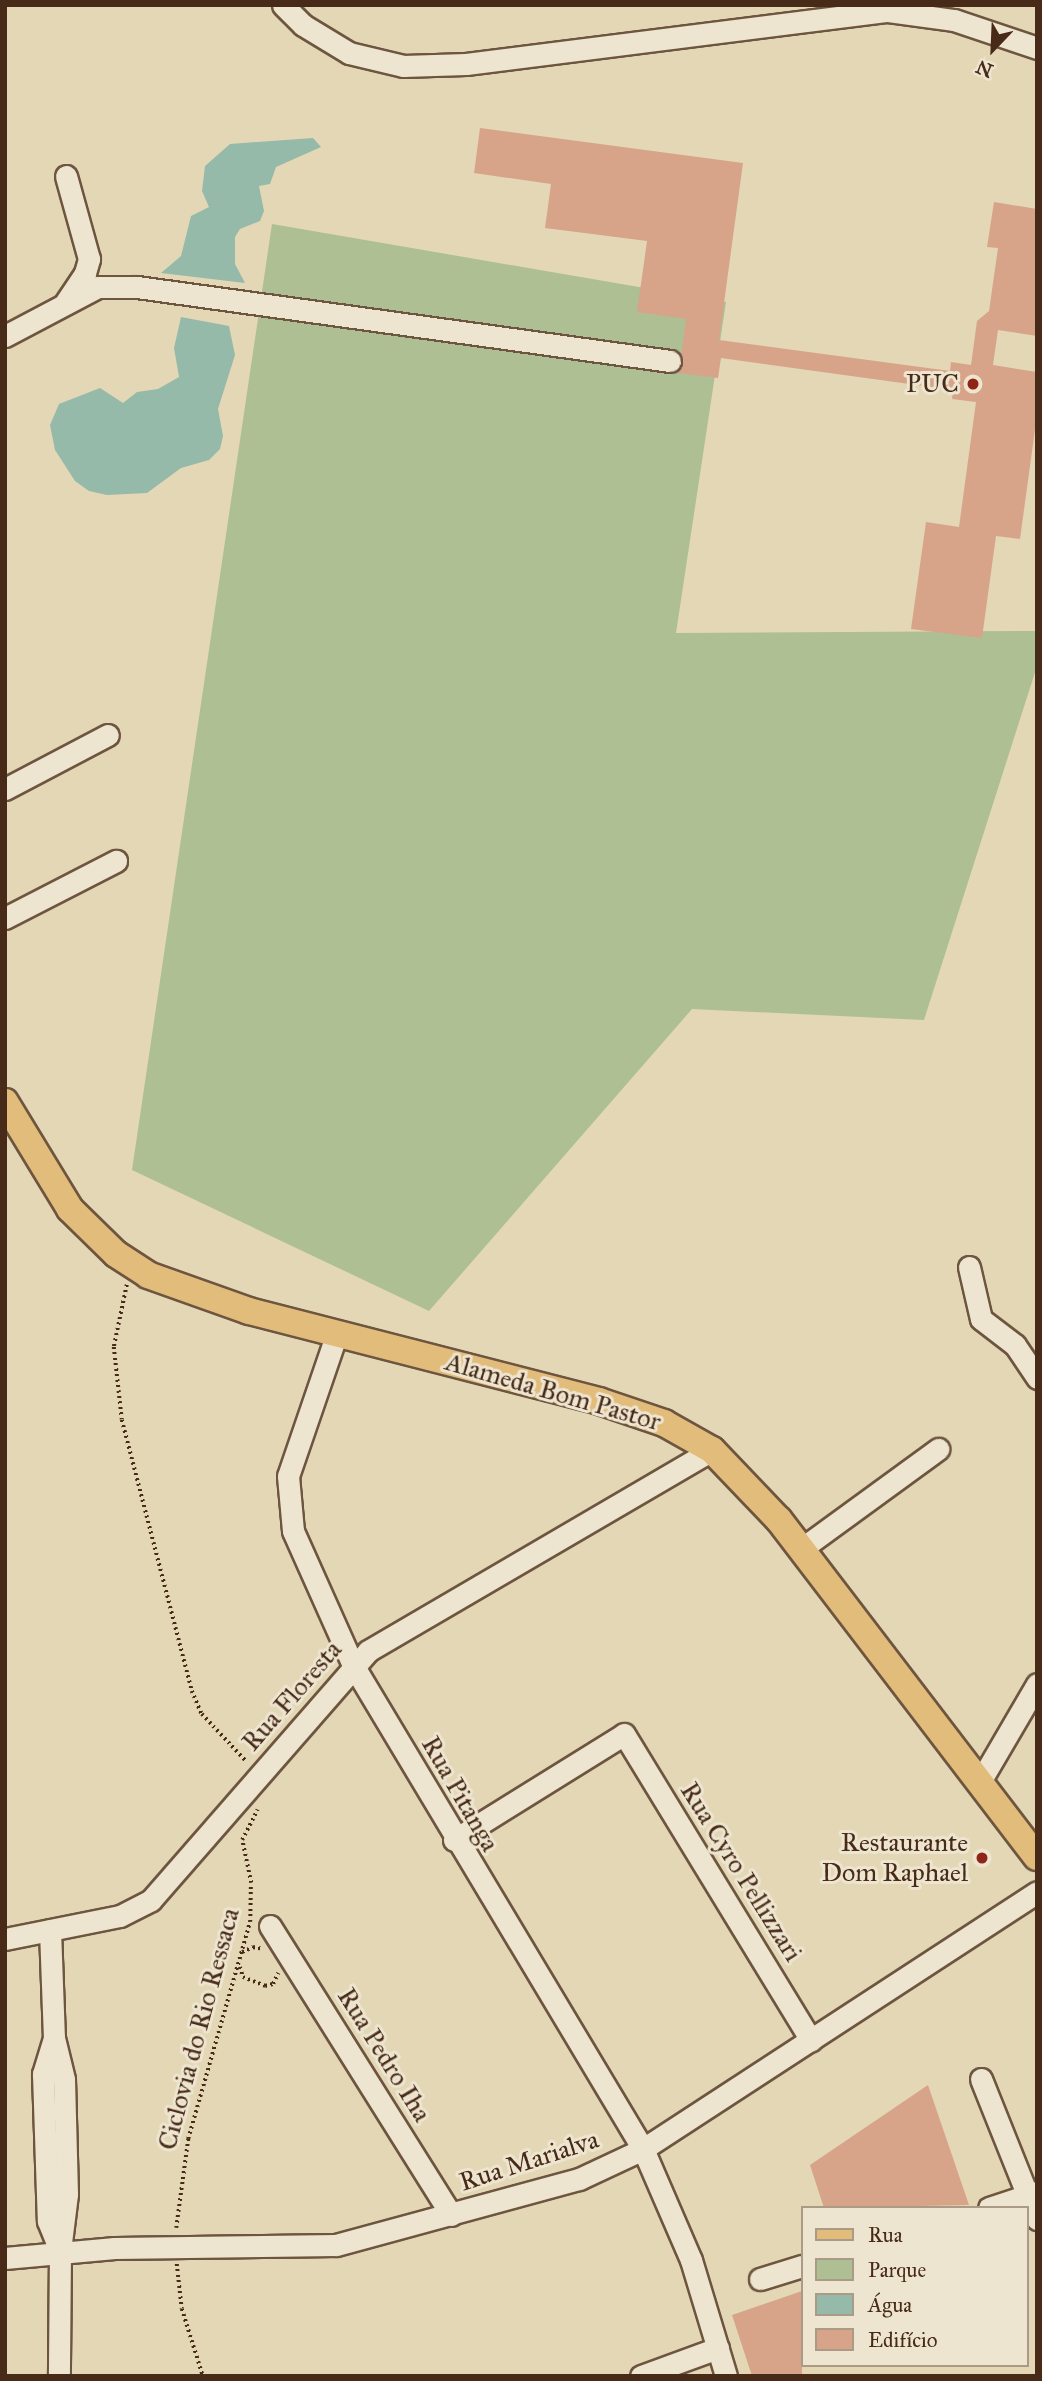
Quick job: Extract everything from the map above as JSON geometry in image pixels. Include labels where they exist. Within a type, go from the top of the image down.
[{"type":"main road","name":"Alameda Bom Pastor","points":[[5,1102],[70,1209],[134,1267],[195,1295],[612,1405],[664,1423],[712,1450],[755,1492],[801,1549],[981,1780],[1037,1857]]},
{"type":"street","points":[[283,5],[303,24],[349,53],[403,66],[466,64],[888,11],[954,20],[1037,48]]},
{"type":"street","points":[[64,304],[85,273],[89,259],[66,176]]},
{"type":"street","points":[[5,336],[98,287],[137,286],[670,361]]},
{"type":"street","points":[[5,789],[108,735]]},
{"type":"street","points":[[5,918],[116,861]]},
{"type":"street","points":[[969,1267],[981,1319],[1015,1345],[1037,1378]]},
{"type":"street","name":"Rua Pitanga","points":[[337,1333],[288,1476],[286,1494],[293,1531],[353,1665],[454,1840],[643,2149],[691,2260],[726,2376]]},
{"type":"street","points":[[801,1549],[938,1449]]},
{"type":"street","name":"Rua Floresta","points":[[5,1939],[120,1916],[151,1900],[353,1665],[383,1641],[712,1450]]},
{"type":"street","points":[[981,1780],[1037,1684]]},
{"type":"street","name":"Rua Cyro Pellizzari","points":[[454,1840],[624,1734],[811,2040]]},
{"type":"street","name":"Rua Marialva","points":[[5,2258],[60,2251],[336,2245],[579,2179],[643,2149],[1037,1892]]},
{"type":"street","name":"Rua Pedro Iha","points":[[270,1926],[451,2215]]},
{"type":"street","points":[[50,1930],[54,2038],[64,2079],[66,2132],[67,2222],[60,2251],[59,2376]]},
{"type":"street","points":[[981,2079],[1033,2194],[1037,2219]]},
{"type":"street","points":[[995,2206],[1033,2194]]},
{"type":"street","points":[[760,2279],[800,2267]]},
{"type":"street","points":[[641,2376],[718,2348]]},
{"type":"path","points":[[134,1267],[121,1300],[114,1347],[122,1420],[192,1691],[202,1714],[238,1750],[256,1781]]},
{"type":"path","name":"Ciclovia do Rio Ressaca","points":[[203,2376],[182,2309],[176,2214],[188,2139],[240,1963],[252,1903],[242,1840],[262,1802],[256,1781]]},
{"type":"path","points":[[242,1952],[253,1947],[267,1952]]},
{"type":"path","points":[[240,1963],[243,1977],[265,1986],[277,1978],[276,1965]]},
{"type":"green space","points":[[272,224],[726,302],[676,633],[1037,631],[1037,666],[924,1020],[692,1009],[429,1311],[132,1170]]},
{"type":"water","points":[[313,138],[321,147],[276,167],[270,184],[259,186],[264,211],[260,221],[240,229],[235,237],[235,264],[245,283],[161,273],[181,256],[191,216],[209,207],[202,191],[205,166],[230,144]]},
{"type":"water","points":[[181,317],[229,326],[235,355],[218,409],[223,436],[220,449],[209,460],[181,468],[147,493],[107,495],[89,491],[75,481],[55,450],[50,425],[59,404],[100,388],[123,403],[137,392],[158,389],[179,377],[174,348]]},
{"type":"building","name":"PUC","points":[[480,128],[743,163],[719,340],[950,371],[951,362],[971,365],[977,321],[989,311],[998,248],[987,247],[994,202],[1037,209],[1037,336],[998,330],[993,365],[1037,372],[1037,415],[1020,539],[996,536],[982,638],[911,629],[926,522],[959,527],[976,402],[952,399],[953,390],[721,358],[718,378],[679,373],[686,319],[637,312],[647,241],[545,228],[551,184],[474,173]]},
{"type":"building","points":[[928,2085],[969,2205],[823,2206],[810,2165]]},
{"type":"building","points":[[800,2292],[802,2376],[752,2376],[732,2315]]},
{"type":"place","name":"PUC","points":[[973,384]]},
{"type":"place","name":"Restaurante Dom Raphael","points":[[982,1858]]}]
